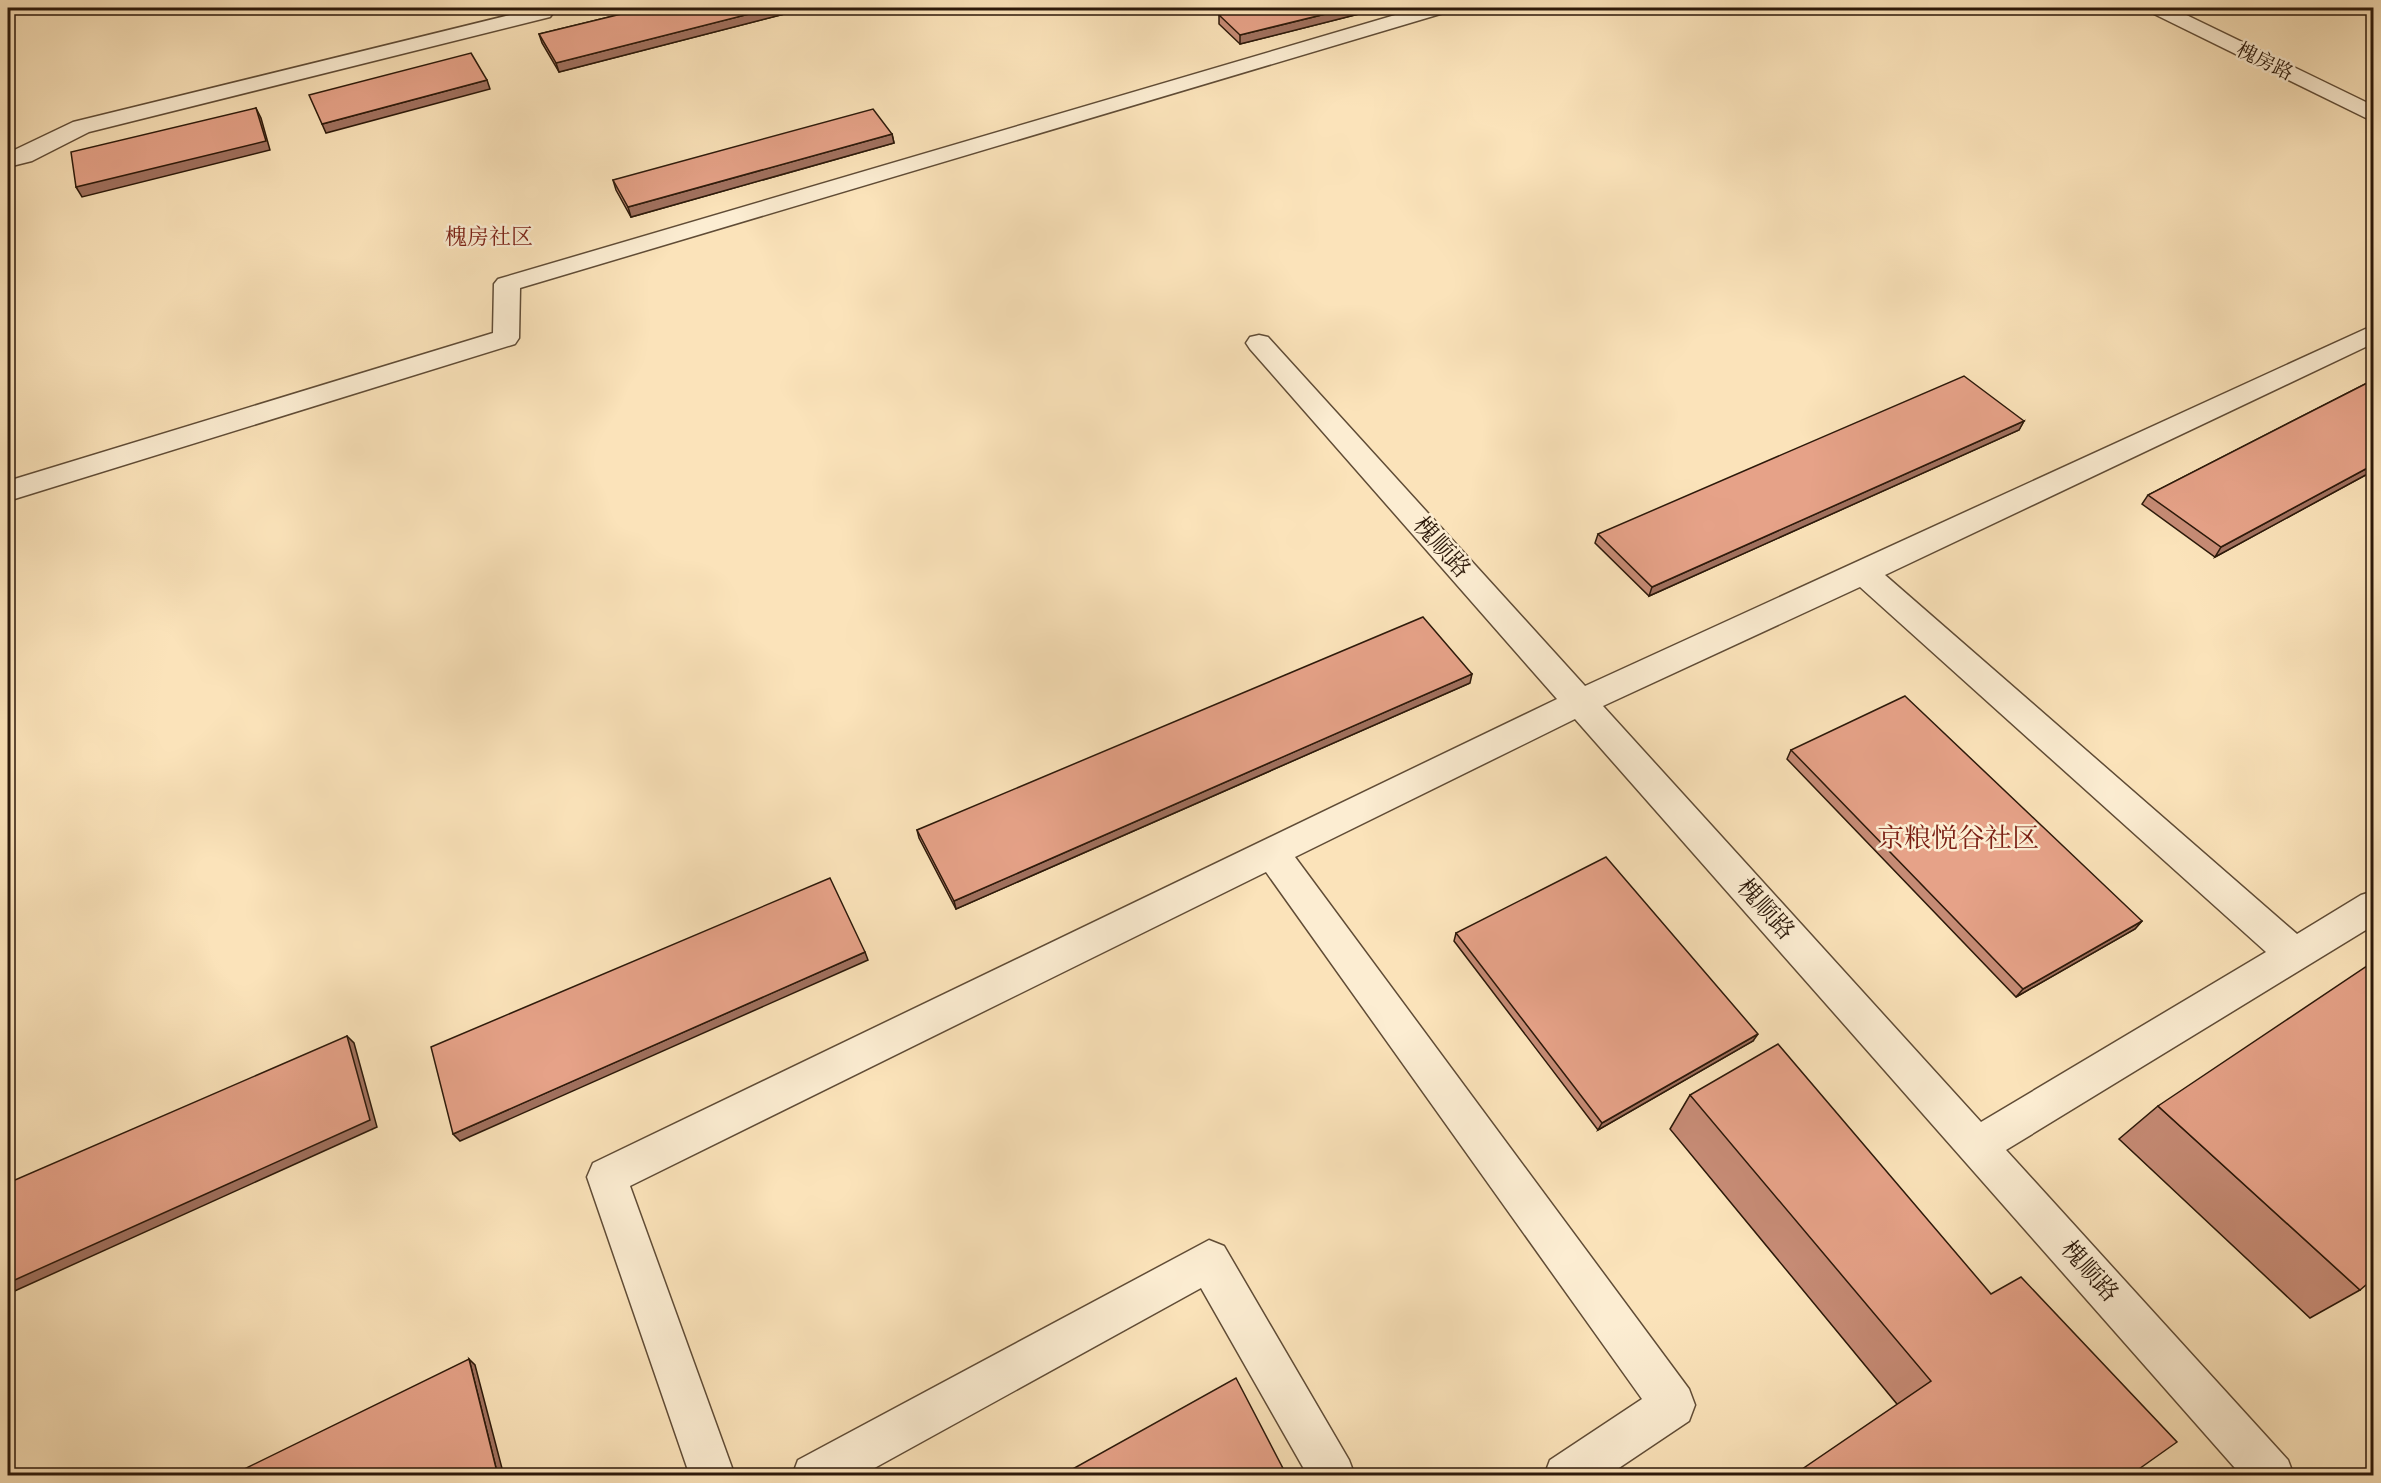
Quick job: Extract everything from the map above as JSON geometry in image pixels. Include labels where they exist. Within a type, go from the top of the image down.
[{"type":"street","points":[[8,160],[24,156],[81,127],[541,10],[566,8]]},
{"type":"street","points":[[8,491],[506,338],[507,284],[1440,8]]},
{"type":"street","name":"槐房路","points":[[2157,8],[2373,115]]},
{"type":"street","points":[[714,1476],[607,1177],[1580,702],[1863,573],[2373,333]]},
{"type":"street","name":"槐顺路","points":[[1259,343],[1979,1145],[2272,1476]]},
{"type":"street","points":[[1863,573],[2294,954]]},
{"type":"street","points":[[1272,853],[1673,1404],[1566,1476]]},
{"type":"street","points":[[1979,1145],[2373,906]]},
{"type":"street","points":[[814,1476],[1209,1261],[1333,1476]]},
{"type":"building","points":[[646,8],[773,8],[556,63],[539,34]]},
{"type":"building","points":[[1247,8],[1350,8],[1240,35],[1219,15]]},
{"type":"building","points":[[471,53],[487,80],[322,124],[309,95]]},
{"type":"building","points":[[256,108],[266,141],[76,187],[71,152]]},
{"type":"building","points":[[873,109],[892,134],[628,207],[613,180]]},
{"type":"building","points":[[1964,376],[2024,421],[1652,587],[1598,534]]},
{"type":"building","points":[[2373,380],[2373,465],[2221,547],[2148,495]]},
{"type":"building","points":[[1423,617],[1472,674],[954,901],[917,830]]},
{"type":"building","points":[[1905,696],[2142,921],[2023,989],[1791,750]]},
{"type":"building","points":[[1606,857],[1758,1034],[1602,1123],[1456,933]]},
{"type":"building","points":[[830,878],[865,952],[453,1134],[431,1047]]},
{"type":"building","points":[[2373,962],[2373,1279],[2360,1290],[2158,1106]]},
{"type":"building","points":[[347,1036],[370,1120],[8,1283],[8,1183]]},
{"type":"building","points":[[1778,1044],[1991,1294],[2021,1277],[2177,1442],[2129,1476],[1792,1476],[1931,1381],[1690,1095]]},
{"type":"building","points":[[469,1359],[498,1476],[230,1476]]},
{"type":"building","points":[[1236,1378],[1287,1476],[1060,1476]]},
{"type":"district","name":"槐房社区","points":[[489,236]]},
{"type":"district","name":"京粮悦谷社区","points":[[1958,838]]}]
